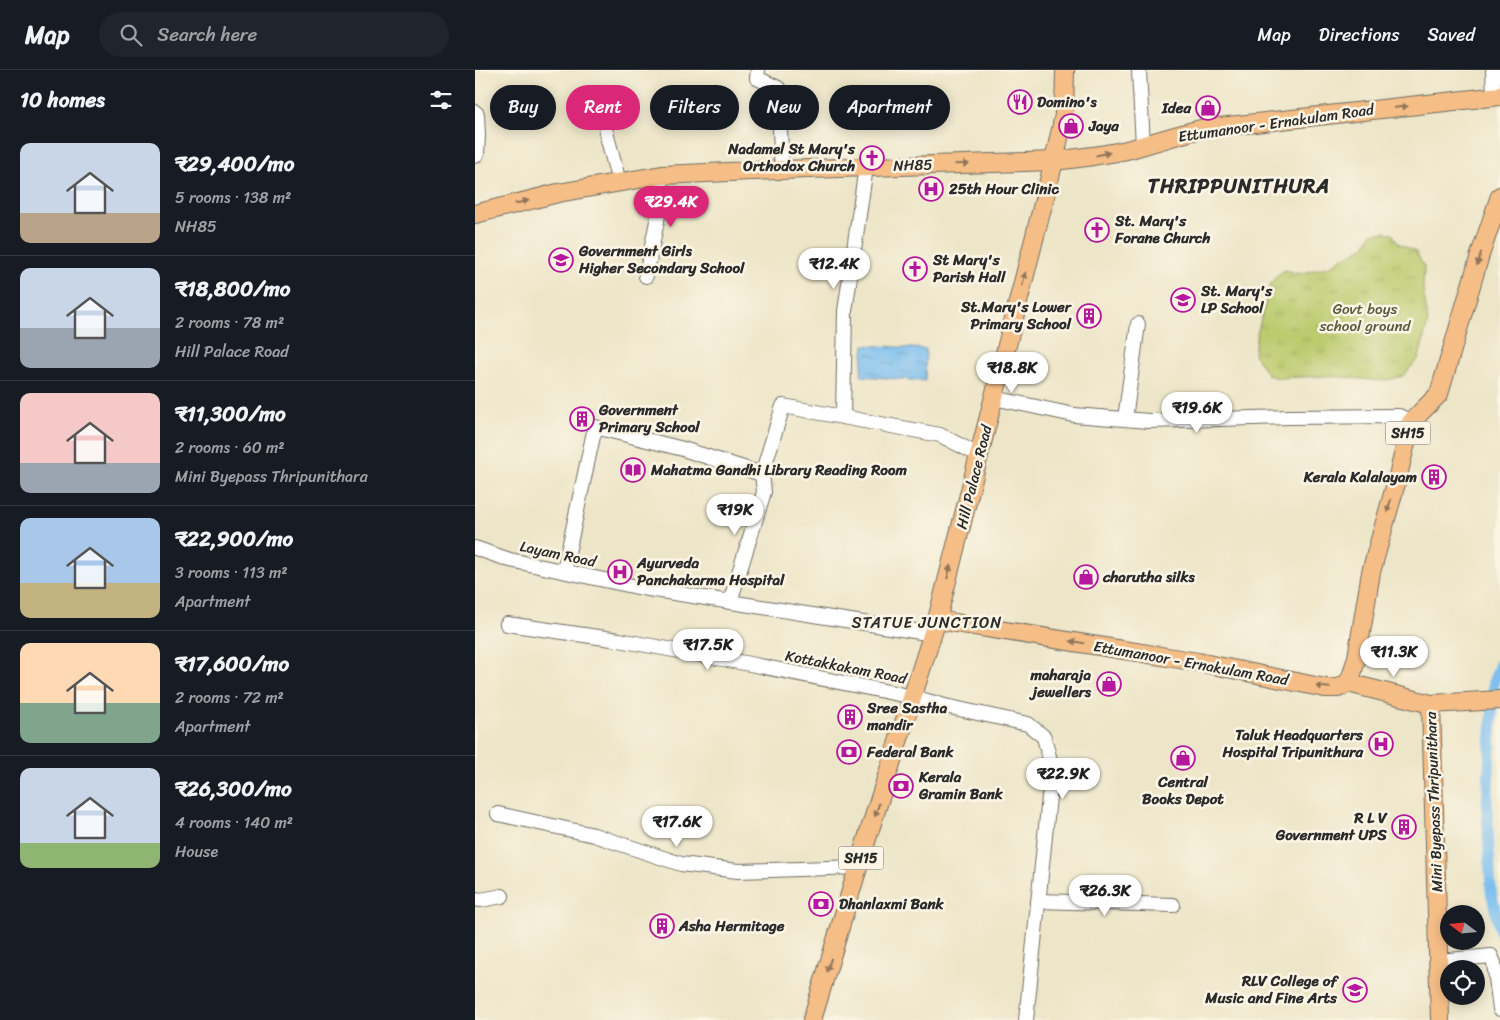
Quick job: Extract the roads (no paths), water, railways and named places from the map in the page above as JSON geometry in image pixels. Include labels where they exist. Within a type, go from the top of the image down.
[{"type":"main road","points":[[1054,161],[1064,115],[1065,70]]},
{"type":"main road","name":"Ettumanoor - Ernakulam Road","points":[[1054,161],[1089,157],[1201,129],[1497,97]]},
{"type":"main road","name":"NH85","points":[[475,214],[558,193],[662,176],[1054,161]]},
{"type":"main road","name":"Hill Palace Road","points":[[935,627],[1054,161]]},
{"type":"main road","name":"SH15","points":[[1348,683],[1357,657],[1371,572],[1411,422],[1439,394],[1480,255],[1500,196]]},
{"type":"main road","name":"Ettumanoor - Ernakulam Road","points":[[935,627],[1198,662],[1325,688],[1338,688],[1348,683]]},
{"type":"main road","name":"SH15","points":[[812,1020],[858,867],[935,627]]},
{"type":"main road","name":"Mini Byepass Thripunithara","points":[[1348,683],[1431,704],[1500,700]]},
{"type":"main road","name":"Mini Byepass Thripunithara","points":[[1431,704],[1440,1020]]},
{"type":"street","points":[[759,70],[757,78],[778,88],[782,170]]},
{"type":"street","points":[[1493,70],[1497,97]]},
{"type":"street","points":[[1139,72],[1143,145]]},
{"type":"street","points":[[475,112],[477,114],[478,135],[477,154],[475,156]]},
{"type":"street","points":[[606,132],[619,182]]},
{"type":"street","points":[[843,417],[845,311],[867,167]]},
{"type":"street","points":[[646,276],[660,206],[662,176]]},
{"type":"street","points":[[1125,419],[1138,324]]},
{"type":"street","points":[[994,398],[1073,415],[1149,422],[1290,417],[1399,416],[1411,422]]},
{"type":"street","points":[[730,602],[764,492],[762,474],[783,406],[939,435],[979,456]]},
{"type":"street","points":[[564,571],[595,427],[683,449],[762,474]]},
{"type":"street","name":"Layam Road","points":[[475,548],[510,560],[642,588],[730,602],[935,627]]},
{"type":"street","name":"Kottakkakam Road","points":[[507,624],[619,640],[749,664],[913,697],[1028,724],[1044,738],[1052,768],[1026,1020]]},
{"type":"street","points":[[498,814],[594,835],[681,864],[738,872],[858,867]]},
{"type":"street","points":[[475,899],[481,900],[503,896]]},
{"type":"street","points":[[1038,901],[1173,905]]},
{"type":"street","points":[[1439,961],[1491,956],[1494,963],[1500,1009]]},
{"type":"water","points":[[864,345],[926,349],[925,381],[861,376]]},
{"type":"waterway","points":[[1500,664],[1494,680],[1487,807],[1491,891],[1500,931]]},
{"type":"place","name":"Domino's","points":[[1020,102]]},
{"type":"place","name":"Idea","points":[[1208,108]]},
{"type":"place","name":"Jaya","points":[[1071,126]]},
{"type":"place","name":"Nadamel St Mary's Orthodox Church","points":[[872,158]]},
{"type":"place","name":"25th Hour Clinic","points":[[931,189]]},
{"type":"place","name":"St. Mary's Forane Church","points":[[1097,230]]},
{"type":"place","name":"Government Girls Higher Secondary School","points":[[561,260]]},
{"type":"place","name":"St Mary's Parish Hall","points":[[915,269]]},
{"type":"place","name":"St. Mary's LP School","points":[[1183,300]]},
{"type":"place","name":"St.Mary's Lower Primary School","points":[[1089,316]]},
{"type":"place","name":"Government Primary School","points":[[582,419]]},
{"type":"place","name":"Mahatma Gandhi Library Reading Room","points":[[633,470]]},
{"type":"place","name":"Kerala Kalalayam","points":[[1434,477]]},
{"type":"place","name":"Ayurveda Panchakarma Hospital","points":[[620,572]]},
{"type":"place","name":"charutha silks","points":[[1086,577]]},
{"type":"place","name":"maharaja jewellers","points":[[1109,684]]},
{"type":"place","name":"Sree Sastha mandir","points":[[850,717]]},
{"type":"place","name":"Taluk Headquarters Hospital Tripunithura","points":[[1381,744]]},
{"type":"place","name":"Federal Bank","points":[[849,752]]},
{"type":"place","name":"Central Books Depot","points":[[1183,758]]},
{"type":"place","name":"Kerala Gramin Bank","points":[[901,786]]},
{"type":"place","name":"R L V Government UPS","points":[[1404,827]]},
{"type":"place","name":"Dhanlaxmi Bank","points":[[821,904]]},
{"type":"place","name":"Asha Hermitage","points":[[662,926]]},
{"type":"place","name":"RLV College of Music and Fine Arts","points":[[1355,990]]},
{"type":"district","name":"THRIPPUNITHURA","points":[[1239,186]]},
{"type":"district","name":"STATUE JUNCTION","points":[[927,622]]},
{"type":"park label","name":"Govt boys school ground","points":[[1365,318]]}]
